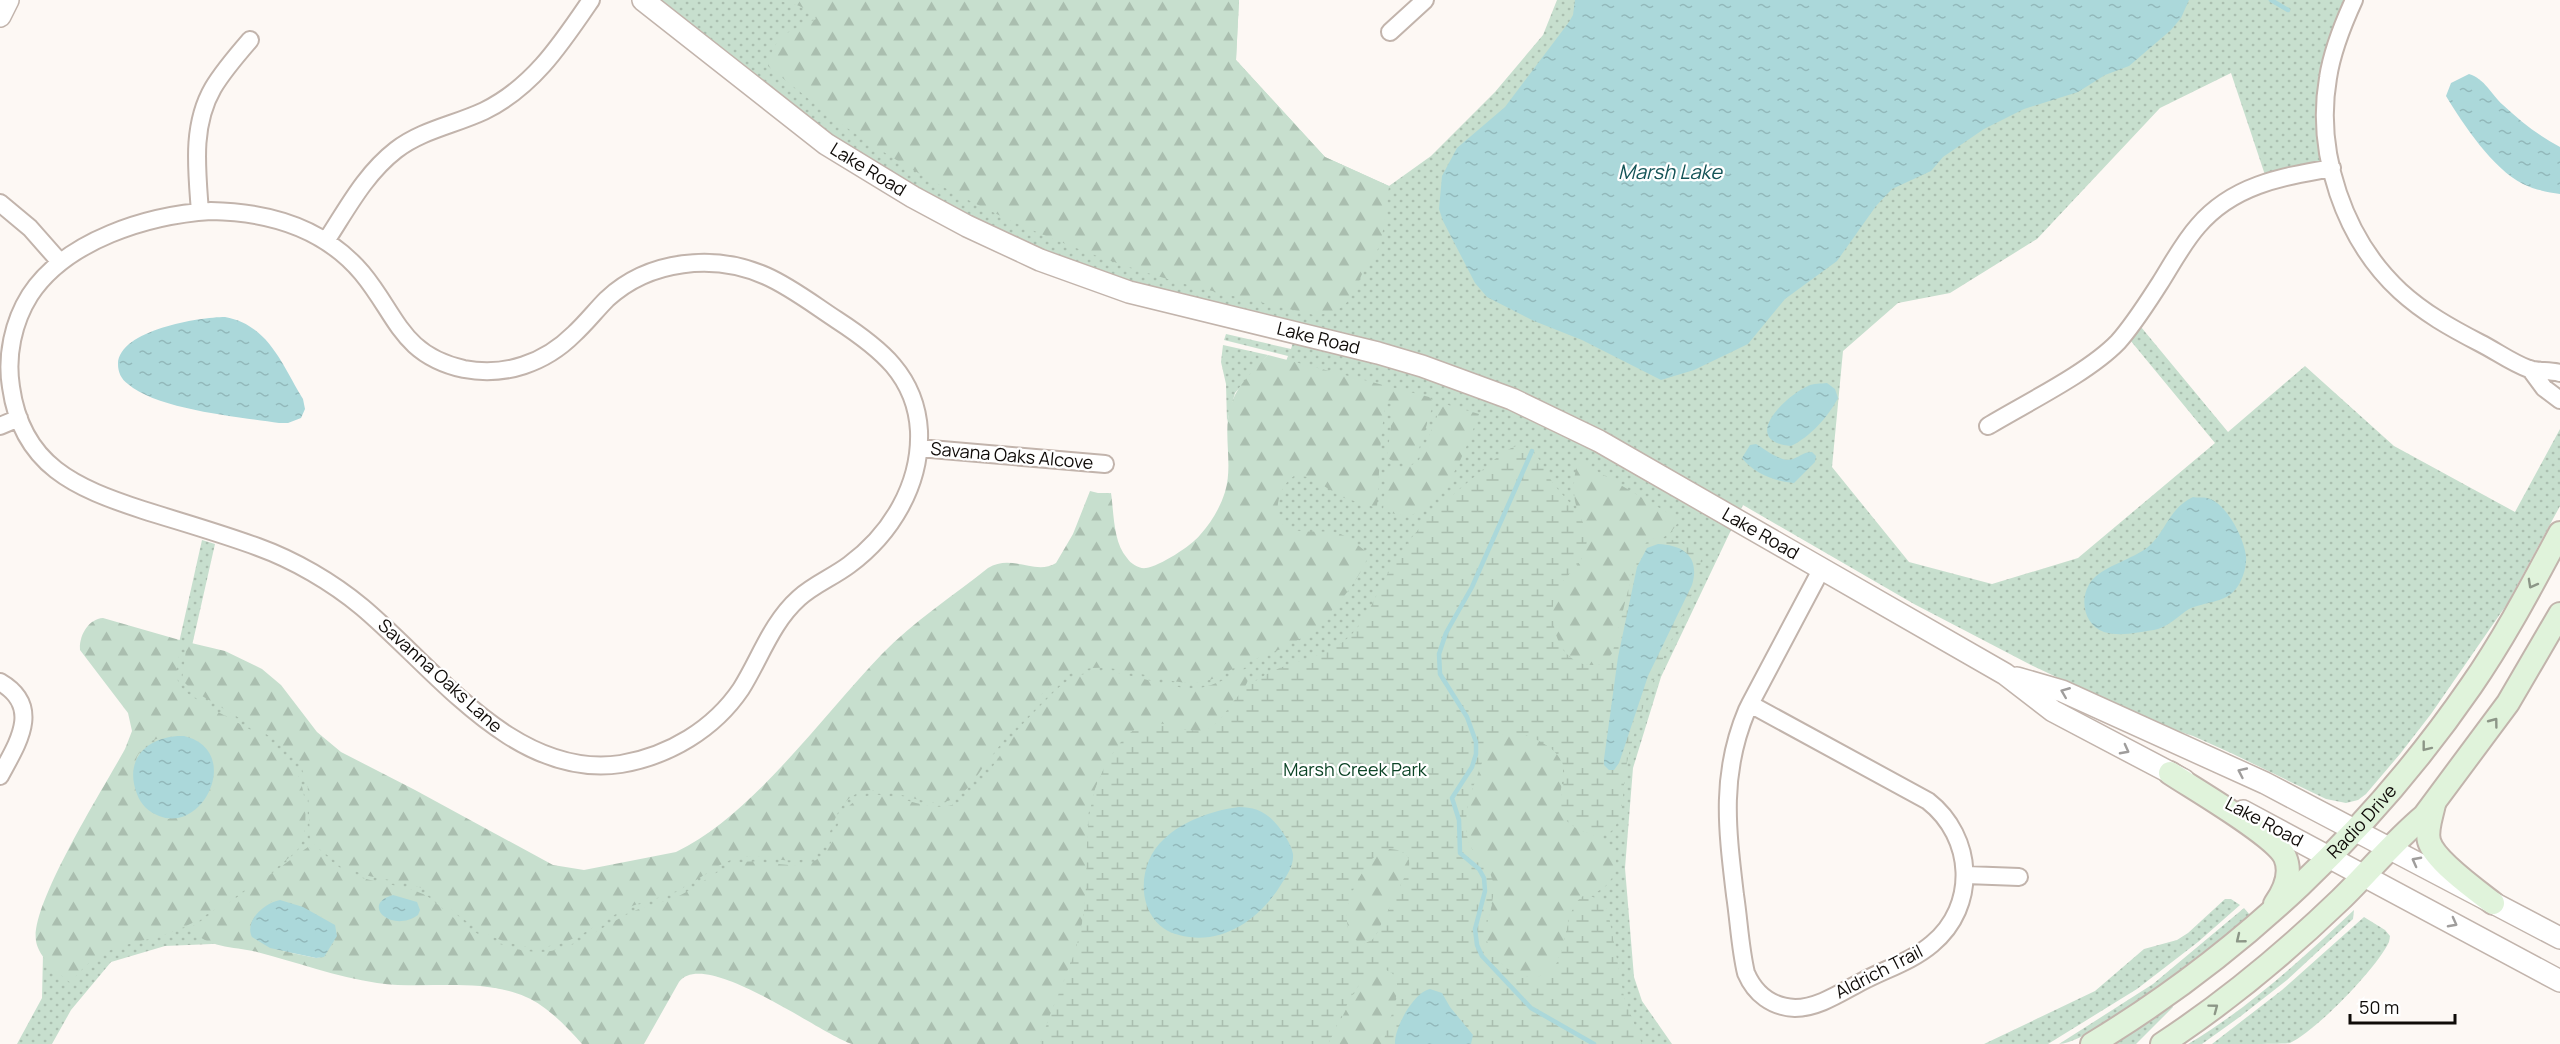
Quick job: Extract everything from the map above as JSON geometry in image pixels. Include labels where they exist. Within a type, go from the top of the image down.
[{"type":"main road","name":"Radio Drive","points":[[2092,1044],[2190,979],[2265,918],[2356,830],[2415,761],[2472,685],[2506,631],[2560,533]]},
{"type":"main road","name":"Radio Drive","points":[[2162,1044],[2231,995],[2273,961],[2365,876],[2424,816],[2508,703],[2560,614]]},
{"type":"main road","points":[[2170,773],[2268,838],[2284,856],[2287,868],[2286,881],[2278,900],[2265,918]]},
{"type":"main road","points":[[2435,800],[2429,823],[2429,841],[2444,863],[2493,903]]},
{"type":"street","points":[[0,16],[8,0]]},
{"type":"street","points":[[326,241],[363,184],[384,161],[424,133],[483,112],[518,90],[552,56],[591,0]]},
{"type":"street","name":"Lake Road","points":[[644,0],[826,144],[913,197],[967,226],[1040,260],[1129,292],[1378,353],[1422,366],[1512,399],[1599,441],[2005,674],[2053,711],[2560,981]]},
{"type":"street","points":[[1390,32],[1425,0]]},
{"type":"street","points":[[2354,0],[2344,23],[2328,77],[2326,136],[2337,191],[2360,241],[2377,266],[2398,289],[2445,325],[2530,369],[2560,373]]},
{"type":"street","points":[[200,212],[197,144],[201,114],[214,86],[250,40]]},
{"type":"street","points":[[1988,426],[2094,362],[2116,344],[2131,327],[2196,228],[2223,202],[2255,185],[2288,175],[2332,168]]},
{"type":"street","points":[[0,203],[30,228],[60,262]]},
{"type":"street","name":"Savanna Oaks Lane","points":[[200,212],[230,212],[270,218],[307,231],[326,241],[348,258],[363,274],[397,327],[409,340],[443,362],[480,371],[522,366],[541,359],[566,342],[610,296],[632,281],[654,271],[696,262],[724,264],[765,275],[870,341],[890,358],[913,399],[918,419],[920,448],[909,488],[894,520],[859,557],[800,597],[779,621],[741,689],[716,720],[681,744],[648,758],[615,765],[577,762],[540,754],[503,734],[358,603],[310,572],[257,546],[106,498],[77,486],[57,472],[41,456],[19,418],[12,396],[9,372],[13,335],[20,314],[30,296],[60,262],[88,246],[137,225],[163,217],[200,212]]},
{"type":"street","points":[[2530,369],[2544,388],[2560,400]]},
{"type":"street","points":[[0,426],[19,418]]},
{"type":"street","name":"Savana Oaks Alcove","points":[[920,448],[1105,464]]},
{"type":"street","name":"Aldrich Trail","points":[[1750,704],[1911,791],[1936,807],[1949,821],[1964,853],[1966,875],[1961,900],[1951,922],[1938,939],[1920,952],[1810,1006],[1786,1007],[1765,998],[1751,983],[1744,965],[1726,818],[1731,762],[1750,704],[1821,570]]},
{"type":"street","name":"Lake Road","points":[[2005,674],[2062,691],[2265,783],[2560,938]]},
{"type":"street","points":[[0,682],[13,691],[19,700],[24,721],[20,737],[0,776]]},
{"type":"street","points":[[1966,875],[2019,877]]},
{"type":"green space","name":"Marsh Creek Park","points":[[643,0],[1239,0],[1236,60],[1325,157],[1389,186],[1431,156],[1495,92],[1543,35],[1557,0],[2354,0],[2328,77],[2332,168],[2267,181],[2231,73],[2160,108],[2037,239],[1950,293],[1898,303],[1843,351],[1832,467],[1909,562],[1992,584],[2078,558],[2215,443],[2130,340],[2141,327],[2228,432],[2305,366],[2394,446],[2515,512],[2560,429],[2560,506],[2507,604],[2431,714],[2366,794],[2358,800],[2346,803],[2326,799],[2231,753],[2193,736],[2156,724],[2031,665],[1914,604],[1743,505],[1661,677],[1633,768],[1625,868],[1634,977],[1642,1001],[1672,1044],[860,1044],[689,953],[532,994],[235,943],[165,946],[111,962],[71,1010],[52,1044],[17,1044],[42,998],[44,910],[172,674],[202,540],[215,544],[184,681],[556,881],[680,854],[1064,574],[1093,493],[1109,493],[1119,588],[1197,546],[1236,489],[1288,356],[1224,340],[1226,334],[1291,349],[1296,333],[1129,292],[913,197]]},
{"type":"green space","points":[[772,0],[1239,0],[1236,60],[1325,157],[1389,186],[1385,222],[1378,249],[1367,263],[1349,300],[1336,310],[1314,315],[1164,278],[1081,250],[1000,215],[921,175],[837,121],[807,98],[768,66],[775,47],[784,35],[816,19],[802,7]]},
{"type":"green space","points":[[1223,345],[1268,355],[1235,393],[1227,422],[1226,384],[1221,362]]},
{"type":"green space","points":[[1268,355],[1429,397],[1434,402],[1418,452],[1412,459],[1399,463],[1387,457],[1394,402],[1386,401],[1381,437],[1377,508],[1341,497],[1310,477],[1294,476],[1283,488],[1278,503],[1278,516],[1282,524],[1299,531],[1338,533],[1369,554],[1358,577],[1339,602],[1308,633],[1284,647],[1199,683],[1178,682],[1115,669],[1084,669],[1069,674],[1057,681],[1034,703],[973,782],[960,795],[948,801],[935,802],[882,791],[869,790],[856,794],[841,808],[826,842],[814,855],[795,861],[753,856],[733,859],[679,890],[625,909],[568,941],[539,947],[522,946],[503,941],[481,931],[424,889],[369,876],[330,857],[310,841],[308,788],[302,769],[294,757],[276,740],[192,690],[182,680],[187,642],[225,651],[262,669],[281,685],[317,732],[341,752],[553,865],[584,870],[676,852],[732,814],[785,762],[894,642],[988,568],[1006,563],[1040,567],[1056,563],[1073,534],[1090,491],[1102,494],[1111,493],[1119,544],[1135,566],[1143,568],[1152,566],[1167,560],[1190,545],[1211,520],[1225,492],[1228,470],[1228,424],[1232,402],[1243,382]]},
{"type":"green space","points":[[1445,404],[1479,414],[1455,471],[1437,498],[1426,508],[1406,515],[1383,510],[1387,468],[1409,467],[1419,460],[1440,409]]},
{"type":"green space","points":[[1524,447],[1536,455],[1552,481],[1578,513],[1585,528],[1586,546],[1583,555],[1557,590],[1553,609],[1558,641],[1565,652],[1577,662],[1592,666],[1600,665],[1612,655],[1636,558],[1648,540],[1663,539],[1685,544],[1701,559],[1698,580],[1648,694],[1632,741],[1620,814],[1613,830],[1604,835],[1596,835],[1572,825],[1564,817],[1561,800],[1564,772],[1560,758],[1551,748],[1521,734],[1510,733],[1501,736],[1488,749],[1467,808],[1467,836],[1493,882],[1494,889],[1486,936],[1495,957],[1514,973],[1531,977],[1545,975],[1554,967],[1560,956],[1575,904],[1583,896],[1598,899],[1608,911],[1624,997],[1642,1044],[1384,1044],[1398,990],[1392,973],[1380,967],[1372,970],[1357,987],[1328,1044],[1040,1044],[1074,954],[1082,924],[1092,801],[1098,781],[1108,761],[1124,739],[1139,727],[1153,723],[1191,731],[1203,730],[1215,724],[1235,699],[1259,679],[1343,642],[1364,619],[1391,568],[1420,528],[1455,494],[1511,448]],"holes":[[[1385,849],[1403,852],[1408,859],[1409,868],[1376,935],[1372,940],[1363,944],[1352,937],[1347,926],[1347,911],[1351,896],[1366,866],[1376,855]]]},
{"type":"green space","points":[[1578,460],[1680,520],[1664,537],[1653,539],[1636,558],[1615,649],[1605,663],[1591,665],[1579,662],[1569,655],[1555,633],[1552,620],[1552,607],[1557,587],[1577,565],[1586,545],[1586,535],[1574,494]]},
{"type":"green space","points":[[103,618],[183,641],[177,667],[180,685],[194,698],[261,736],[290,761],[299,778],[305,800],[305,827],[298,849],[243,892],[182,928],[108,951],[83,969],[71,983],[49,964],[41,953],[36,941],[37,924],[56,874],[125,749],[132,731],[128,713],[80,650],[81,639],[86,629],[98,619]],"holes":[[[169,736],[183,736],[207,752],[212,763],[213,779],[169,819],[157,816],[140,799],[133,776],[134,764],[139,753],[151,741]]]},
{"type":"green space","points":[[1249,667],[1246,684],[1222,718],[1213,726],[1193,731],[1159,724],[1143,726],[1123,740],[1107,763],[1098,781],[1088,818],[1085,900],[1081,928],[1040,1044],[852,1044],[737,984],[712,976],[693,974],[679,982],[644,1044],[582,1044],[549,1011],[526,997],[508,991],[490,987],[377,983],[331,973],[257,952],[221,946],[205,940],[190,928],[308,847],[354,875],[423,894],[467,927],[493,941],[521,950],[539,952],[556,950],[585,938],[632,912],[679,896],[719,871],[737,863],[761,862],[795,865],[816,860],[829,847],[845,812],[859,799],[872,795],[885,795],[939,807],[952,805],[973,792],[1018,729],[1062,684],[1069,680],[1085,674],[1101,672],[1134,676],[1183,688],[1199,688],[1218,682]],"holes":[[[286,901],[331,921],[335,941],[324,957],[316,958],[278,950],[255,917],[271,902]]]},
{"type":"green space","points":[[1513,732],[1538,740],[1559,757],[1563,773],[1560,799],[1563,814],[1578,829],[1609,843],[1616,862],[1613,875],[1606,886],[1583,898],[1574,907],[1556,963],[1549,972],[1539,976],[1515,973],[1500,963],[1490,950],[1486,928],[1493,899],[1492,884],[1488,872],[1472,849],[1466,826],[1475,779],[1486,752],[1497,738],[1504,733]]},
{"type":"green space","points":[[1385,849],[1403,852],[1408,858],[1409,868],[1376,935],[1372,940],[1363,944],[1352,937],[1347,926],[1347,912],[1351,896],[1366,867]]},
{"type":"green space","points":[[2225,899],[2231,899],[2240,905],[2198,942],[2137,989],[2048,1044],[1984,1044],[2095,991],[2144,949],[2177,940],[2188,933]]},
{"type":"green space","points":[[2244,908],[2250,915],[2155,989],[2098,1027],[2075,1039],[2059,1044],[2153,984]]},
{"type":"green space","points":[[2354,910],[2353,919],[2287,980],[2202,1044],[2188,1044],[2254,999]]},
{"type":"green space","points":[[2364,917],[2385,930],[2390,936],[2389,942],[2372,967],[2345,998],[2315,1026],[2290,1043],[2212,1044],[2282,990]]},
{"type":"green space","points":[[1375,967],[1388,969],[1395,975],[1397,985],[1384,1044],[1328,1044],[1362,979]]},
{"type":"green space","points":[[2171,1004],[2173,1007],[2136,1044],[2110,1044]]},
{"type":"water","name":"Marsh Lake","points":[[1575,0],[2189,0],[2181,18],[2171,30],[2129,66],[2105,75],[2078,92],[2024,109],[1984,129],[1943,157],[1931,171],[1892,189],[1876,206],[1837,261],[1785,299],[1748,344],[1694,370],[1661,380],[1582,340],[1534,321],[1487,297],[1475,283],[1439,209],[1442,176],[1457,148],[1505,107],[1569,22],[1573,15]]},
{"type":"water","points":[[2469,74],[2484,83],[2503,105],[2523,122],[2560,147],[2560,194],[2532,188],[2512,177],[2490,157],[2470,132],[2446,96],[2451,83]]},
{"type":"water","points":[[225,317],[253,328],[273,348],[303,399],[305,409],[301,418],[288,423],[279,423],[179,406],[142,393],[128,384],[119,373],[118,364],[122,352],[131,342],[145,334],[180,323]]},
{"type":"water","points":[[1827,383],[1835,389],[1838,398],[1812,432],[1791,446],[1776,442],[1768,436],[1767,427],[1771,418],[1788,399],[1810,385]]},
{"type":"water","points":[[1756,444],[1774,455],[1789,460],[1812,452],[1816,456],[1815,462],[1794,483],[1773,479],[1752,468],[1742,458],[1750,445]]},
{"type":"water","points":[[2193,497],[2207,498],[2221,506],[2238,531],[2245,549],[2246,560],[2244,574],[2238,587],[2220,600],[2189,609],[2159,629],[2116,634],[2097,628],[2087,617],[2084,601],[2085,593],[2093,579],[2098,574],[2148,547],[2178,508]]},
{"type":"water","points":[[1658,544],[1683,550],[1692,560],[1694,576],[1692,585],[1648,676],[1619,763],[1614,770],[1609,770],[1604,765],[1604,759],[1618,657],[1637,567],[1647,548]]},
{"type":"water","points":[[184,736],[202,744],[211,757],[214,772],[210,788],[202,802],[190,813],[175,818],[159,816],[146,808],[137,794],[134,781],[136,760],[150,744],[171,737]]},
{"type":"water","points":[[1239,807],[1255,809],[1265,814],[1283,832],[1293,854],[1286,877],[1263,908],[1239,927],[1210,937],[1195,938],[1165,929],[1154,919],[1147,907],[1144,893],[1144,878],[1154,850],[1164,839],[1189,822],[1219,811]]},
{"type":"water","points":[[393,895],[417,902],[420,910],[418,915],[408,920],[398,921],[383,916],[379,905],[383,899]]},
{"type":"water","points":[[280,900],[303,907],[335,925],[337,936],[324,957],[316,958],[270,948],[252,937],[250,931],[253,919],[262,909]]},
{"type":"water","points":[[1430,989],[1442,993],[1450,1007],[1473,1035],[1471,1044],[1395,1044],[1401,1020],[1406,1012],[1418,997]]},
{"type":"waterway","points":[[2271,0],[2288,10]]},
{"type":"waterway","points":[[1532,451],[1472,587],[1446,633],[1439,654],[1440,674],[1467,717],[1476,742],[1476,754],[1472,767],[1452,798],[1459,820],[1460,853],[1479,869],[1484,878],[1485,891],[1475,929],[1477,945],[1482,956],[1531,1008],[1594,1044]]}]
